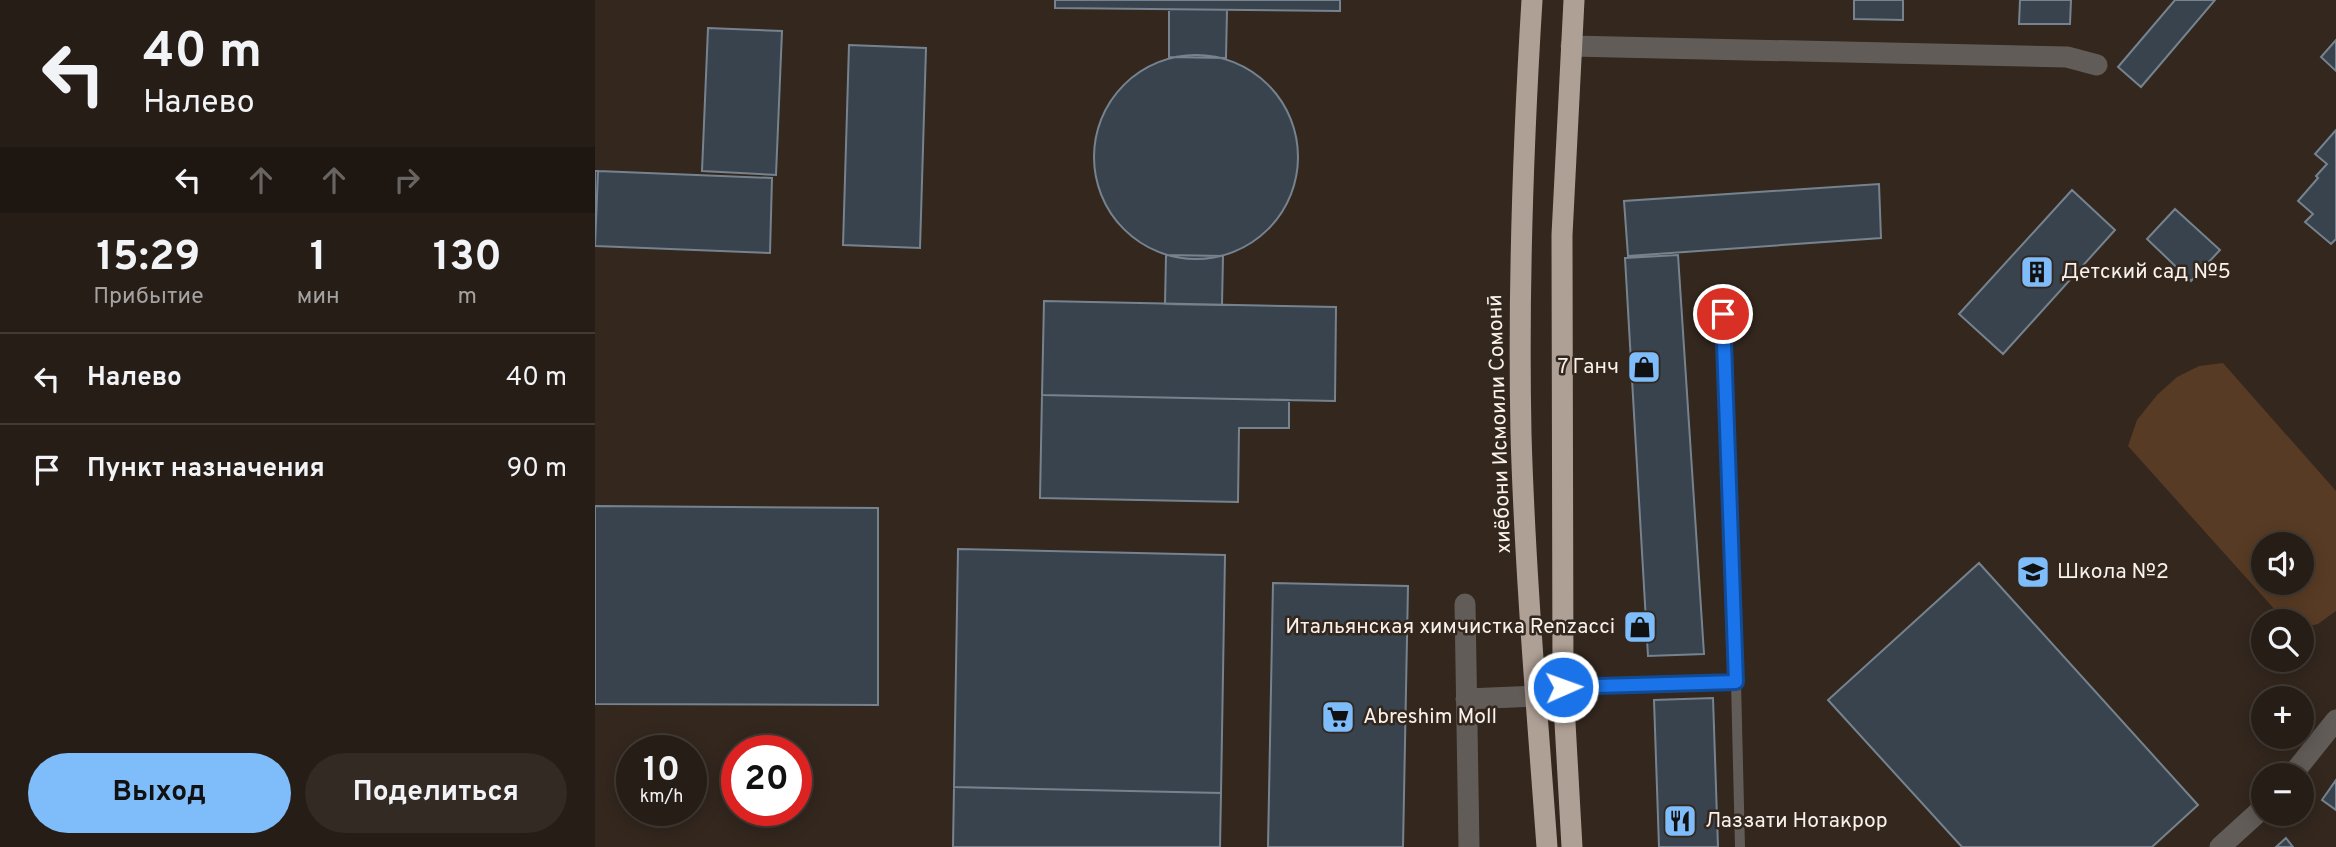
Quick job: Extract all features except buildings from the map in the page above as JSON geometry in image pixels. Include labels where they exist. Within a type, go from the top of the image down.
[{"type":"highway","name":"хиёбони Исмоили Сомонӣ","points":[[1532,0],[1524,128],[1521,241],[1521,421],[1547,847]]},
{"type":"highway","points":[[1572,847],[1563,687],[1562,235],[1574,0]]},
{"type":"street","points":[[1571,46],[2067,57],[2097,65]]},
{"type":"street","points":[[1465,604],[1469,847]]},
{"type":"street","points":[[1466,699],[1536,696]]},
{"type":"street","points":[[2302,763],[2336,720]]},
{"type":"street","points":[[2220,847],[2251,819]]},
{"type":"lane","points":[[1723,314],[1740,847]]},
{"type":"lane","points":[[1563,687],[1736,682]]},
{"type":"shaded area","points":[[2223,363],[2336,491],[2336,611],[2318,624],[2314,625],[2314,609],[2274,609],[2262,595],[2314,595],[2314,532],[2251,532],[2251,583],[2128,446],[2137,420],[2157,395],[2177,377],[2199,366]]},
{"type":"place","name":"Детский сад №5","points":[[2037,272]]},
{"type":"place","name":"7 Ганч","points":[[1644,367]]},
{"type":"place","name":"Школа №2","points":[[2033,572]]},
{"type":"place","name":"Итальянская химчистка Renzacci","points":[[1640,627]]},
{"type":"place","name":"Abreshim Moll","points":[[1338,717]]},
{"type":"place","name":"Лаззати Нотакрор","points":[[1680,821]]},
{"type":"route","points":[[1563,687],[1736,682],[1723,314]]}]
